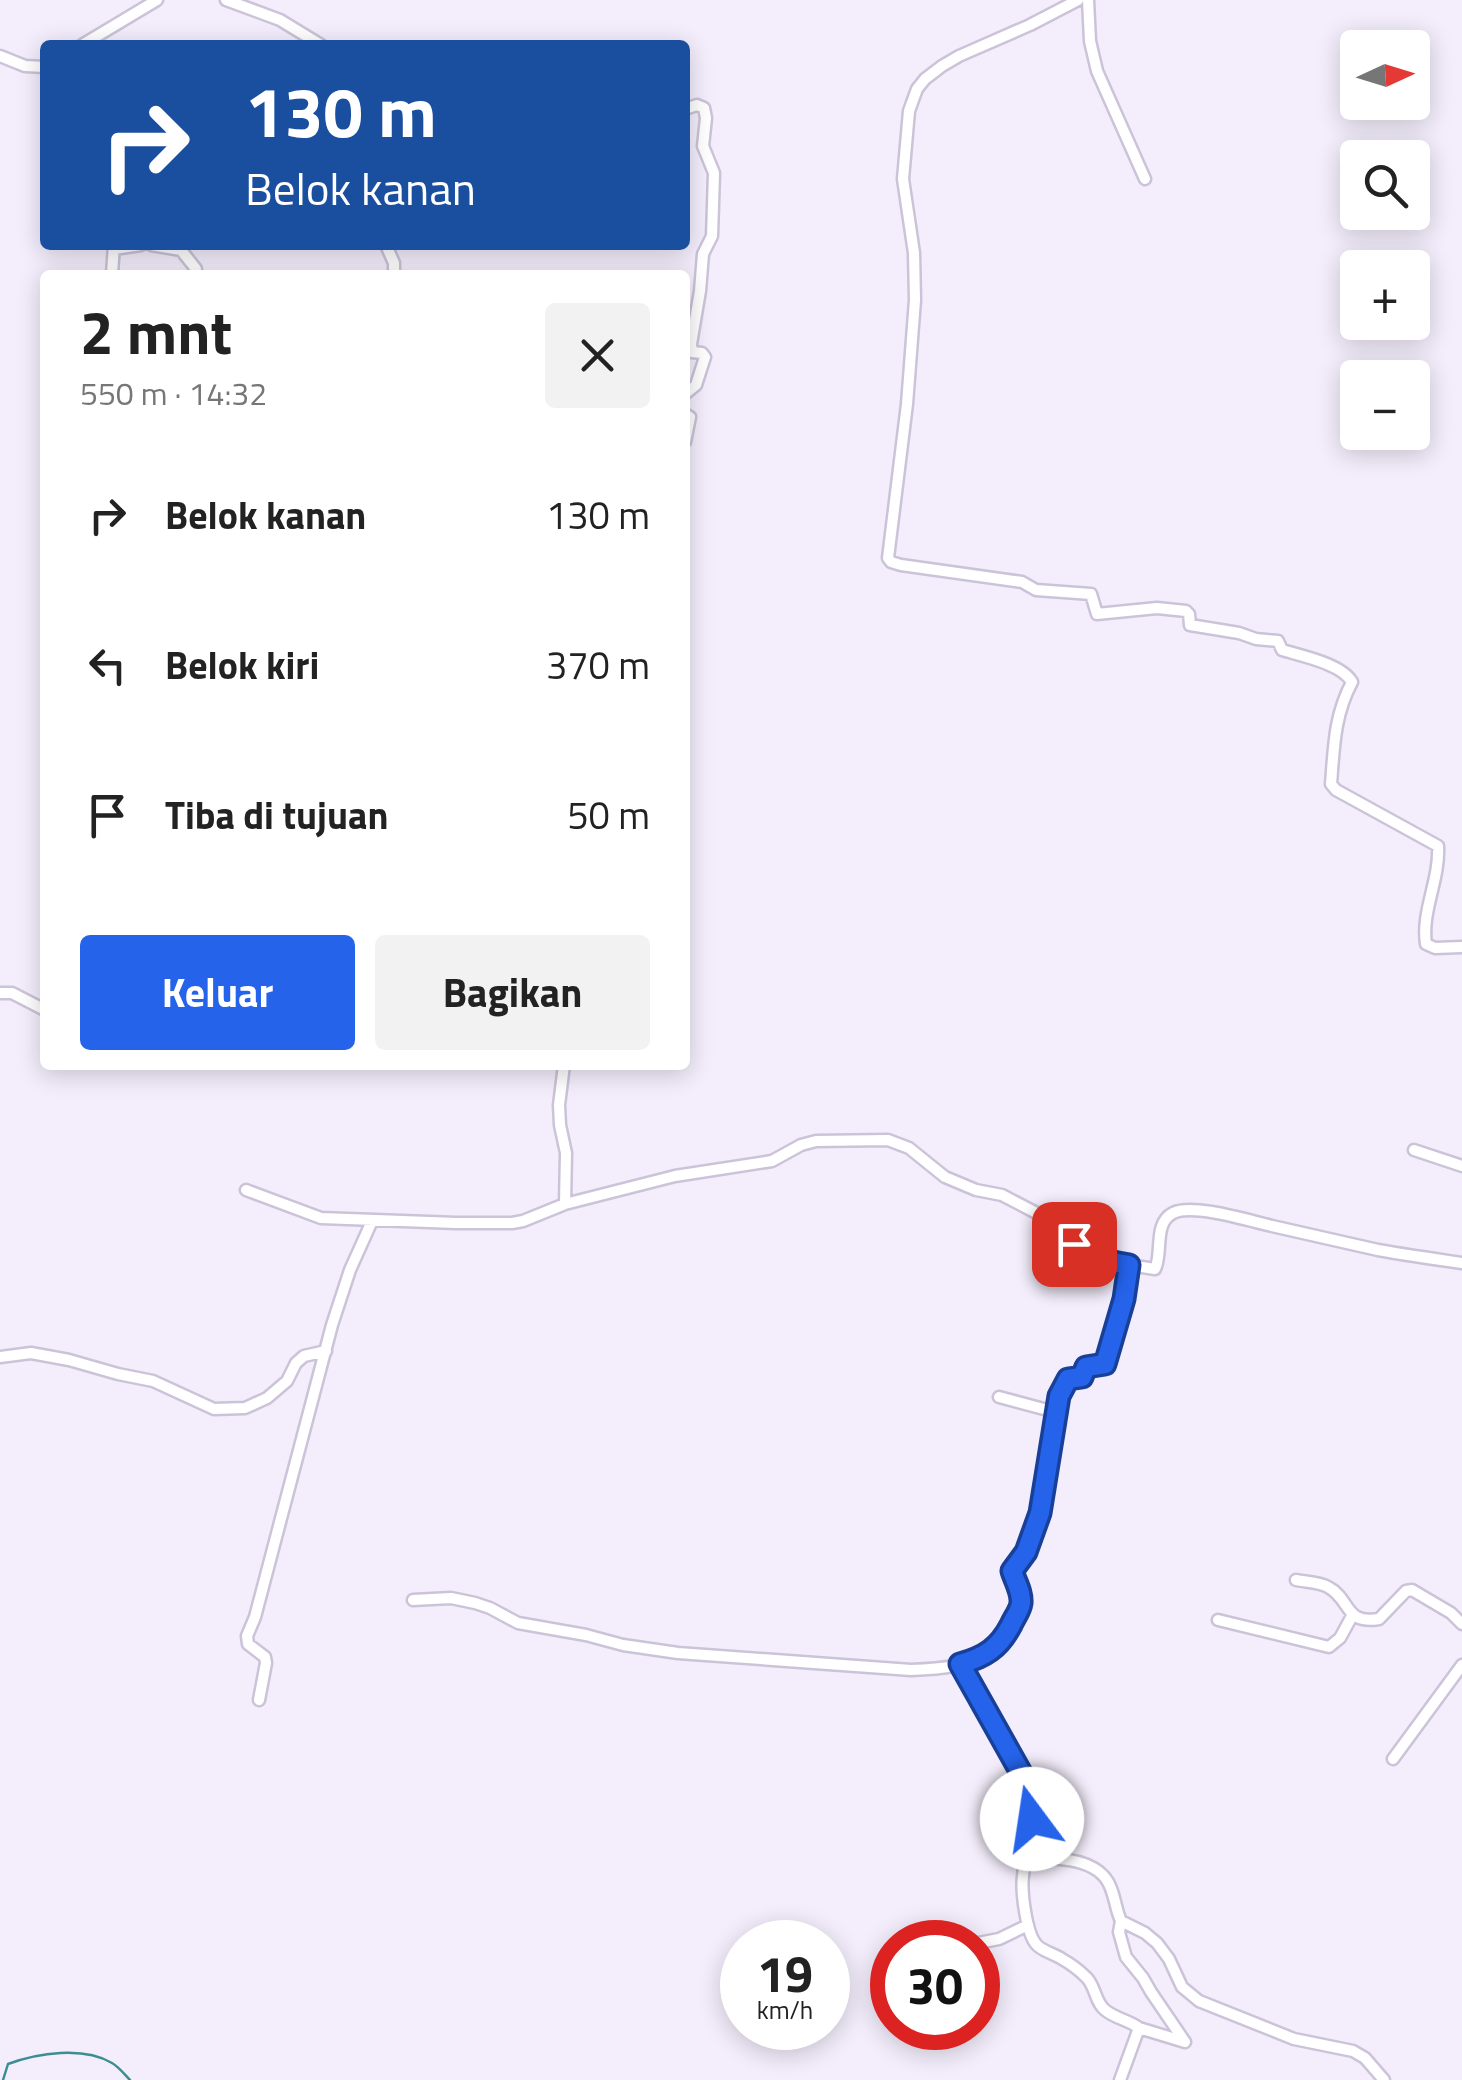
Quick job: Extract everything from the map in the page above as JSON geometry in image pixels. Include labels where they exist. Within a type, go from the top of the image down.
[{"type":"street","points":[[90,40],[157,0]]},
{"type":"street","points":[[226,0],[280,20],[313,40]]},
{"type":"street","points":[[1078,0],[942,66],[925,78],[909,111],[902,179],[914,253],[916,300],[888,558],[901,565],[1022,582],[1033,590],[1091,594],[1097,614],[1158,608],[1186,611],[1190,625],[1278,641],[1282,650],[1350,676],[1352,682],[1340,706],[1335,731],[1332,784],[1336,790],[1436,844],[1436,879],[1426,915],[1425,940],[1433,947],[1462,947]]},
{"type":"street","points":[[1088,0],[1090,41],[1097,71],[1144,179]]},
{"type":"street","points":[[0,56],[40,67]]},
{"type":"street","points":[[690,107],[704,108],[702,146],[714,173],[712,239],[703,254],[691,348],[705,357],[696,385],[690,390]]},
{"type":"street","points":[[182,250],[196,269]]},
{"type":"street","points":[[0,993],[12,994],[40,1008]]},
{"type":"street","points":[[563,1070],[559,1105],[566,1153],[565,1204]]},
{"type":"street","points":[[246,1190],[321,1218],[512,1223],[565,1204],[675,1176],[772,1161],[816,1141],[888,1140],[909,1148],[945,1176],[976,1190],[1002,1194],[1050,1220],[1068,1232],[1077,1248],[1090,1256],[1129,1265],[1155,1269],[1160,1260],[1159,1238],[1170,1215],[1200,1211],[1230,1214],[1382,1250],[1462,1264]]},
{"type":"street","points":[[1414,1150],[1462,1166]]},
{"type":"street","points":[[259,1700],[265,1657],[248,1644],[246,1636],[350,1270],[372,1221]]},
{"type":"street","points":[[413,1600],[451,1598],[490,1608],[518,1623],[678,1653],[911,1670],[976,1659],[1004,1639],[1020,1607],[1012,1571],[1026,1552],[1040,1513],[1055,1412],[1068,1379],[1082,1377],[1086,1367],[1105,1364],[1124,1299],[1129,1265]]},
{"type":"street","points":[[0,1357],[31,1353],[69,1360],[153,1381],[214,1409],[245,1408],[267,1398],[287,1381],[304,1356],[326,1350]]},
{"type":"street","points":[[999,1396],[1055,1412]]},
{"type":"street","points":[[1296,1580],[1328,1586],[1352,1616],[1379,1619],[1406,1591],[1412,1590],[1451,1612],[1462,1624]]},
{"type":"street","points":[[1218,1620],[1328,1647],[1336,1642],[1352,1616]]},
{"type":"street","points":[[960,1664],[1024,1778],[1032,1819],[1030,1842],[1025,1859],[1022,1882],[1028,1925],[1036,1945],[1086,1976],[1100,2006],[1110,2014],[1185,2042],[1126,1956],[1112,1888],[1106,1877],[1098,1870],[1064,1858],[1025,1859]]},
{"type":"street","points":[[1394,1759],[1462,1665]]},
{"type":"street","points":[[1120,1921],[1157,1943],[1182,1987],[1199,2001],[1294,2040],[1353,2051],[1365,2058],[1384,2080]]},
{"type":"street","points":[[1000,1939],[1028,1925]]},
{"type":"street","points":[[1120,2080],[1139,2028]]},
{"type":"waterway","points":[[3,2080],[8,2064],[46,2054],[74,2053],[112,2063],[130,2080]]},
{"type":"route","points":[[1032,1819],[1024,1778],[960,1664],[995,1649],[1020,1607],[1012,1571],[1026,1552],[1040,1513],[1059,1396],[1068,1379],[1082,1377],[1086,1367],[1102,1366],[1110,1354],[1129,1265],[1094,1259],[1074,1244]]}]
